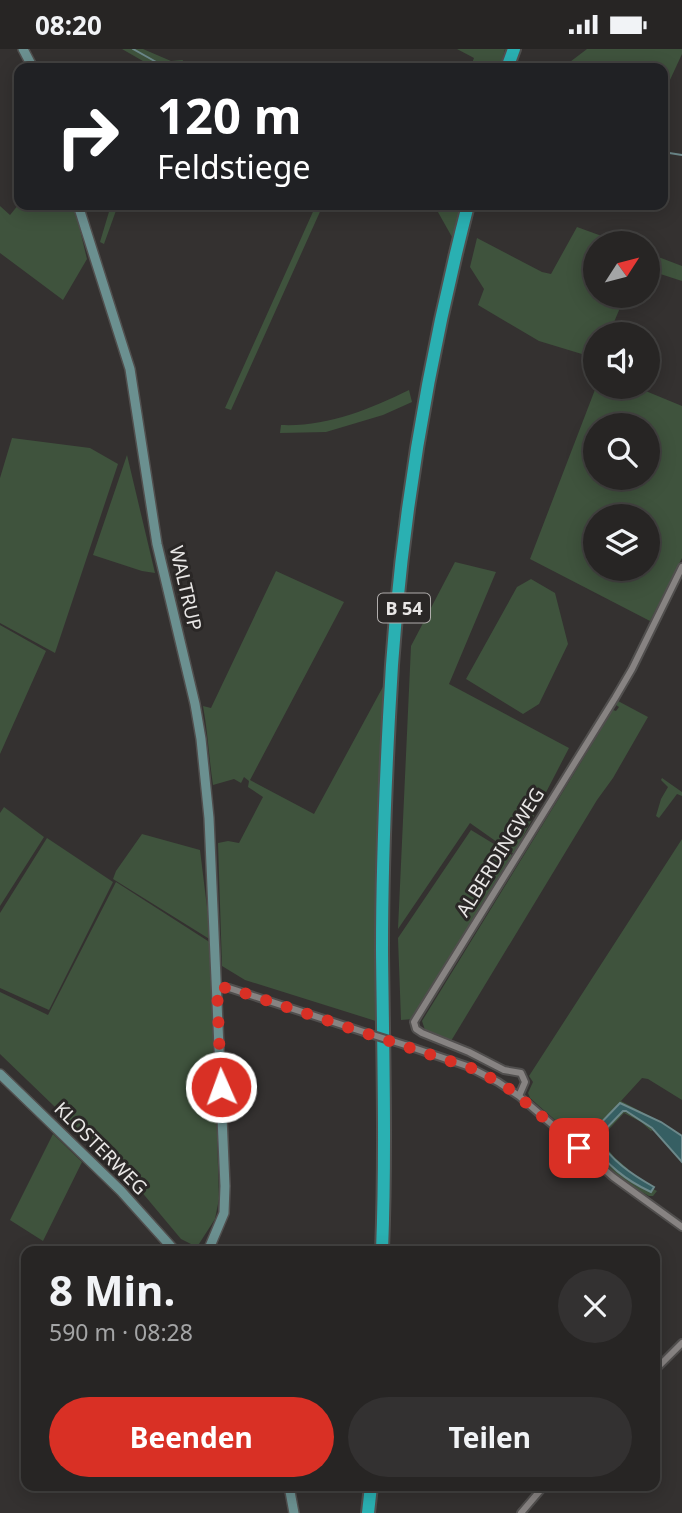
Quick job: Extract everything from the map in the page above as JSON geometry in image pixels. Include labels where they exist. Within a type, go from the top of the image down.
[{"type":"highway","name":"B 54","points":[[385,1246],[383,897],[393,644],[418,442],[467,210]]},
{"type":"highway","name":"B 54","points":[[385,1246],[391,822],[400,648],[411,538],[427,433],[450,312],[474,210]]},
{"type":"highway","points":[[365,1513],[367,1491]]},
{"type":"main road","name":"WALTRUP","points":[[80,210],[130,369],[157,544],[199,724],[209,809],[225,1186],[224,1213],[210,1246]]},
{"type":"main road","name":"KLOSTERWEG","points":[[0,1074],[121,1191],[170,1246]]},
{"type":"main road","points":[[290,1491],[294,1513]]},
{"type":"street","name":"ALBERDINGWEG","points":[[519,1096],[525,1085],[525,1079],[520,1073],[504,1070],[470,1052],[422,1033],[416,1029],[414,1022],[615,698],[682,567]]},
{"type":"street","points":[[217,987],[229,988],[405,1045],[467,1066],[498,1081],[623,1185],[682,1227]]},
{"type":"street","points":[[660,1365],[682,1343]]},
{"type":"street","points":[[522,1513],[540,1491]]},
{"type":"green space","points":[[122,49],[143,49],[171,61],[183,60],[182,63],[146,63]]},
{"type":"green space","points":[[457,49],[505,49],[501,63],[472,63],[474,58]]},
{"type":"green space","points":[[587,49],[682,49],[668,84],[668,63],[569,63]]},
{"type":"green space","points":[[0,206],[10,215],[14,210],[75,210],[87,259],[63,300],[0,253]]},
{"type":"green space","points":[[110,210],[116,210],[104,244],[100,242]]},
{"type":"green space","points":[[314,210],[321,210],[231,410],[225,408]]},
{"type":"green space","points":[[437,210],[460,210],[452,237]]},
{"type":"green space","points":[[577,227],[588,231],[583,231],[583,308],[620,308],[614,322],[583,322],[583,354],[539,341],[478,305],[484,289],[470,267],[477,238],[542,272],[551,274]]},
{"type":"green space","points":[[660,258],[682,266],[682,281],[660,274]]},
{"type":"green space","points":[[409,390],[412,402],[383,415],[326,432],[280,433],[281,425],[314,423],[346,416]]},
{"type":"green space","points":[[660,397],[682,406],[682,558],[650,621],[530,559],[583,421],[583,490],[660,490],[660,413],[586,413],[591,399]]},
{"type":"green space","points":[[12,438],[90,448],[118,464],[55,653],[0,623],[0,478]]},
{"type":"green space","points":[[127,455],[155,573],[93,555]]},
{"type":"green space","points":[[455,562],[496,572],[449,684],[569,748],[514,854],[470,823],[398,929],[411,646]]},
{"type":"green space","points":[[276,571],[344,602],[250,780],[314,814],[385,683],[379,776],[379,1022],[245,980],[222,966],[218,843],[239,843],[263,797],[248,787],[249,781],[244,777],[241,783],[234,779],[213,785],[203,706],[211,708]]},
{"type":"green space","points":[[531,579],[555,593],[568,644],[539,704],[523,714],[466,679],[517,587]]},
{"type":"green space","points":[[0,625],[46,651],[0,754]]},
{"type":"green space","points":[[618,701],[648,717],[613,778],[451,1041],[425,1030],[422,1021],[613,710],[616,711],[619,707],[616,705]]},
{"type":"green space","points":[[662,778],[682,792],[682,796],[677,794],[659,818],[656,816],[668,787]]},
{"type":"green space","points":[[4,807],[44,837],[0,906],[0,813]]},
{"type":"green space","points":[[471,830],[512,855],[413,1019],[401,1020],[398,938]]},
{"type":"green space","points":[[142,834],[200,850],[211,940],[113,879]]},
{"type":"green space","points":[[47,838],[113,882],[49,1010],[0,988],[0,913]]},
{"type":"green space","points":[[682,839],[682,1100],[642,1078],[621,1101],[661,1122],[618,1106],[591,1142],[603,1158],[625,1177],[650,1192],[653,1189],[657,1191],[653,1196],[649,1196],[617,1178],[530,1098],[528,1093],[533,1082],[529,1076]]},
{"type":"green space","points":[[116,882],[211,943],[219,1199],[215,1219],[198,1246],[181,1239],[135,1184],[0,1054],[0,992],[48,1015]]},
{"type":"green space","points":[[623,1111],[642,1120],[653,1130],[624,1113],[600,1139],[627,1170],[612,1158],[597,1139]]},
{"type":"green space","points":[[53,1134],[82,1162],[43,1241],[10,1220]]},
{"type":"water","points":[[620,1103],[661,1122],[682,1136],[682,1162],[652,1128],[623,1111],[597,1138],[622,1166],[654,1187],[651,1192],[617,1171],[591,1142],[593,1131]]},
{"type":"waterway","points":[[133,49],[158,63]]},
{"type":"waterway","points":[[668,153],[682,155]]},
{"type":"route","points":[[221,1087],[217,987],[229,988],[467,1066],[511,1090],[579,1148]]}]
